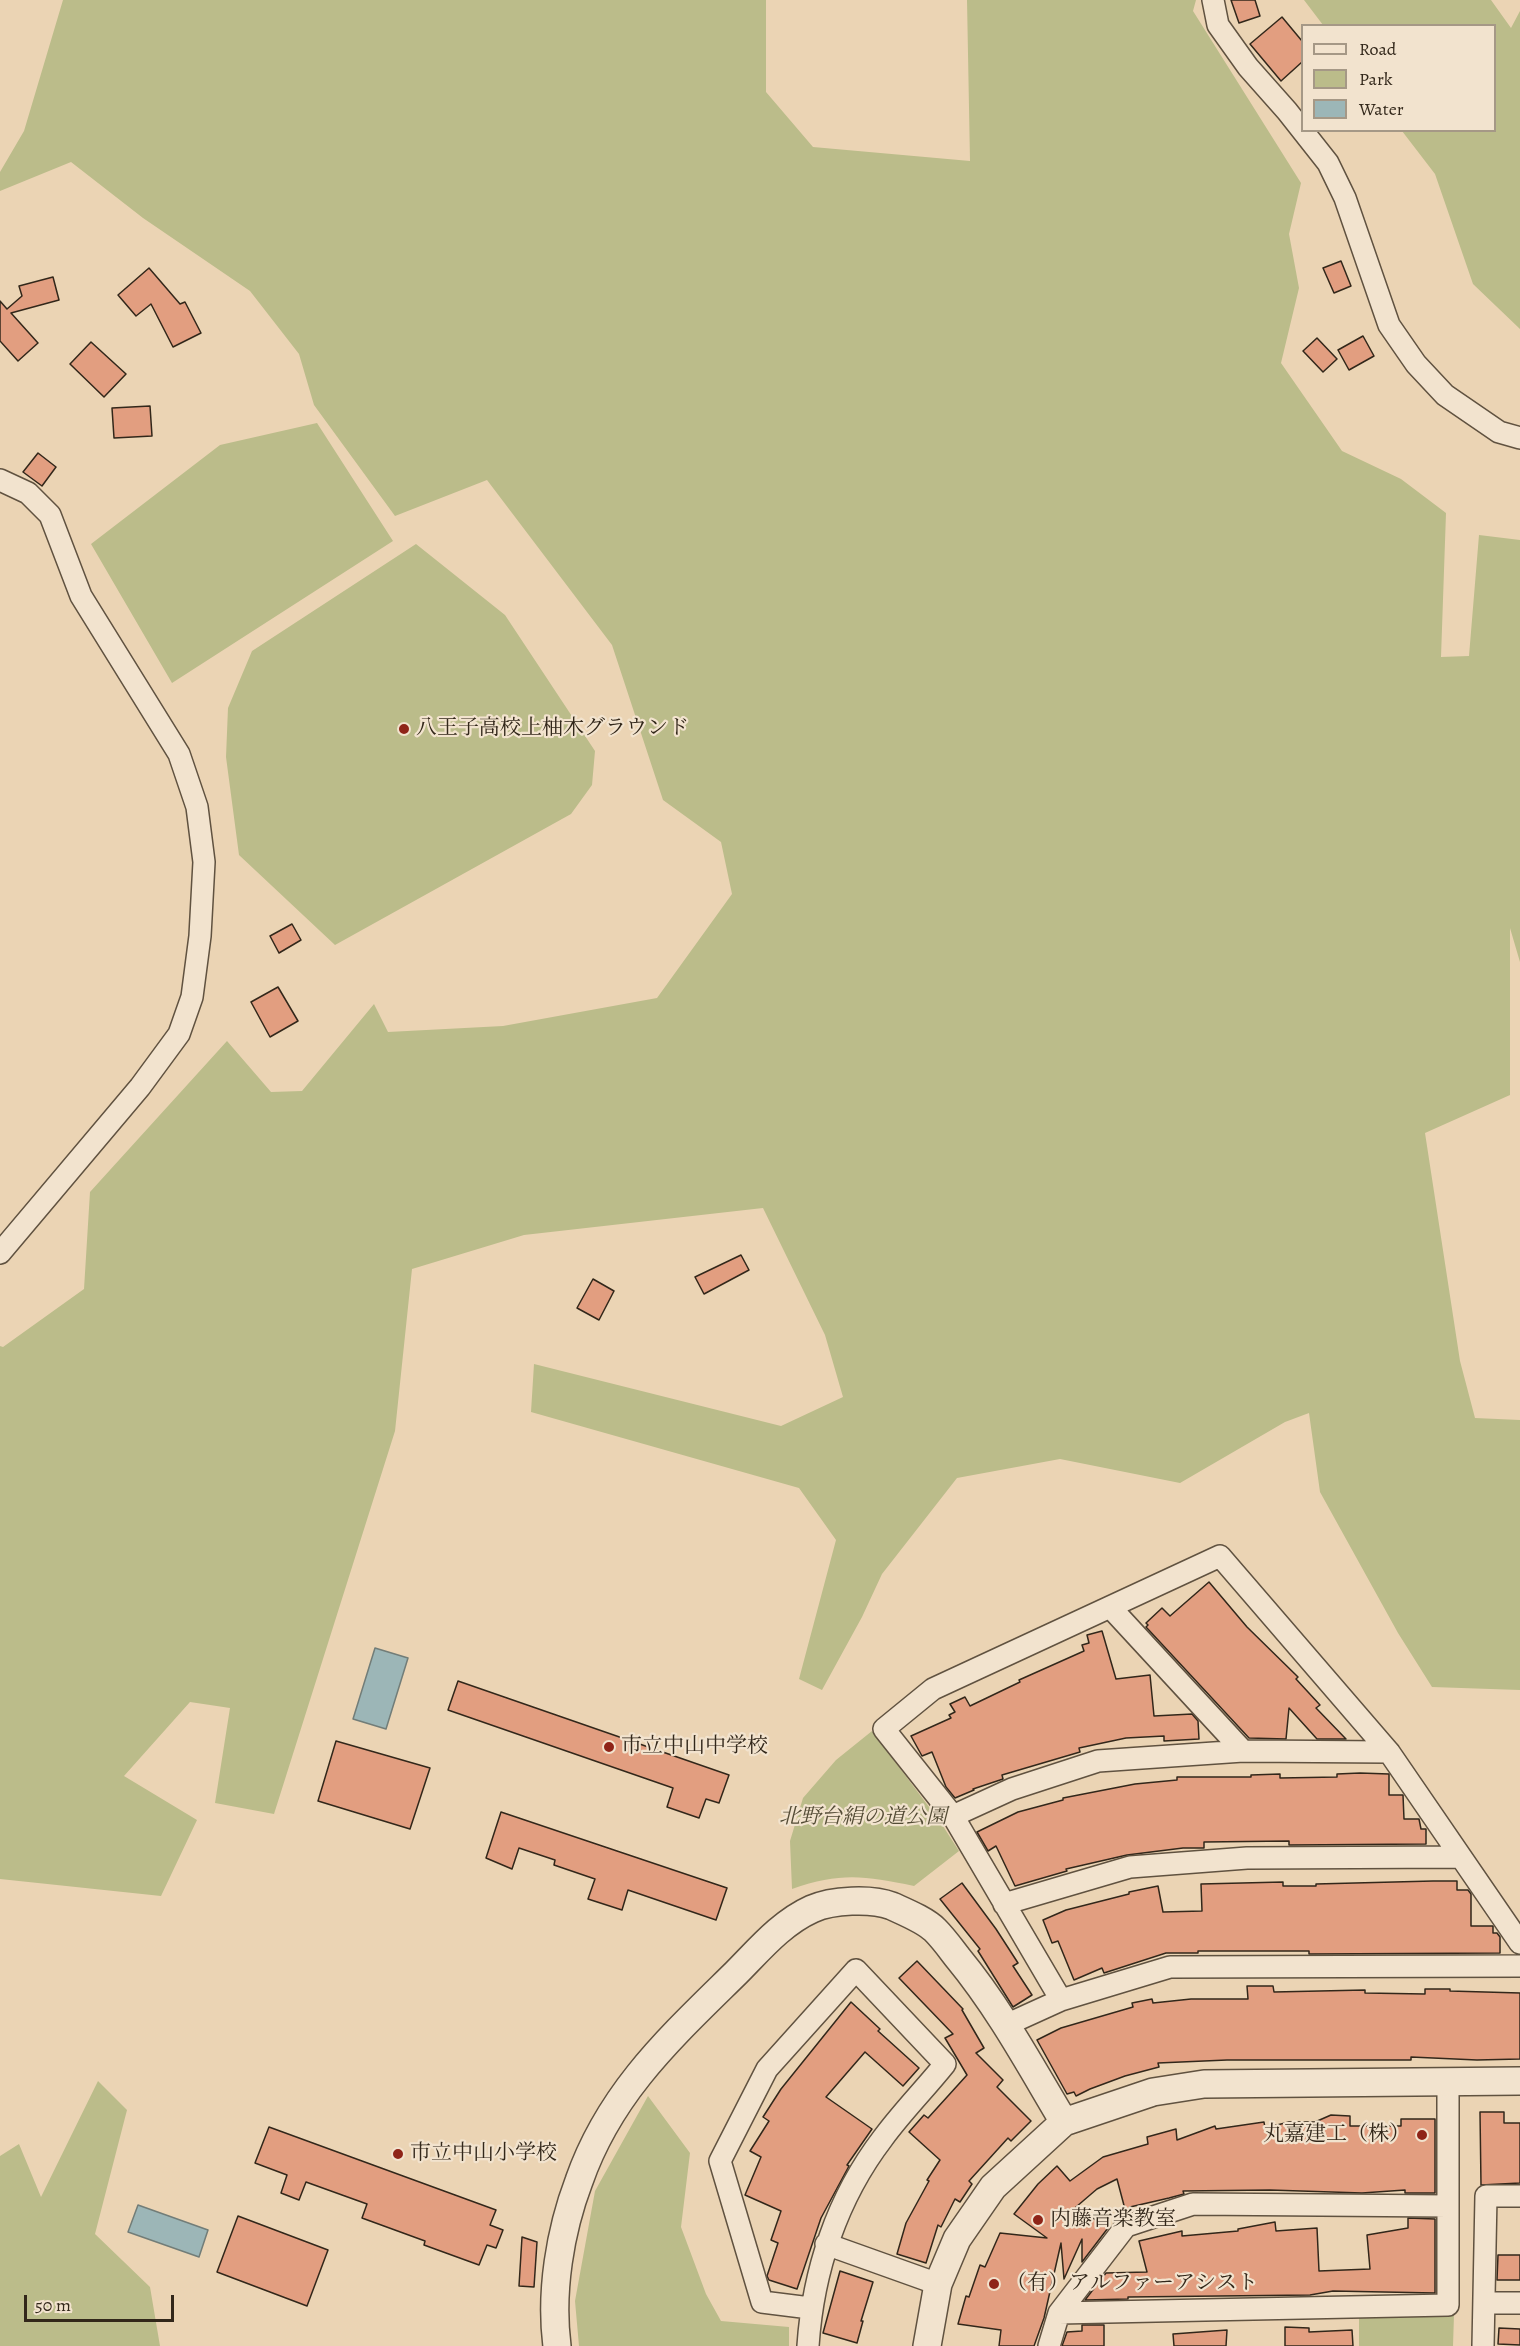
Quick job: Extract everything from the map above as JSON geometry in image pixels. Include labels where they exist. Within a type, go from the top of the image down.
[{"type":"street","points":[[1213,0],[1218,25],[1248,67],[1301,129]]},
{"type":"street","points":[[1304,132],[1328,163],[1345,198],[1389,325],[1416,364],[1445,395],[1498,432],[1520,438]]},
{"type":"street","points":[[0,480],[28,493],[50,515],[81,596],[141,690],[178,754],[197,807],[204,862],[200,936],[192,997],[179,1034],[140,1087],[0,1253]]},
{"type":"street","points":[[1061,2000],[953,1816],[884,1729],[933,1689],[1220,1556],[1389,1752],[1520,1943]]},
{"type":"street","points":[[1111,1608],[1243,1751]]},
{"type":"street","points":[[953,1816],[1012,1789],[1098,1761],[1243,1751],[1389,1752]]},
{"type":"street","points":[[1004,1904],[1130,1867],[1247,1858],[1461,1857]]},
{"type":"street","points":[[557,2346],[556,2301],[560,2255],[567,2220],[579,2180],[614,2106],[659,2050],[784,1926],[813,1908],[853,1900],[890,1905],[935,1930],[975,1979],[1006,2025],[1064,2122]]},
{"type":"street","points":[[1006,2025],[1061,2000],[1170,1968],[1520,1966]]},
{"type":"street","points":[[808,2346],[810,2308],[826,2244],[856,2179],[883,2138],[945,2064],[856,1970],[766,2069],[720,2161],[762,2302],[810,2308]]},
{"type":"street","points":[[1059,2313],[1448,2305],[1448,2081]]},
{"type":"street","points":[[927,2346],[938,2284],[957,2239],[993,2187],[1064,2122],[1153,2091],[1204,2084],[1520,2081]]},
{"type":"street","points":[[1483,2346],[1486,2196],[1520,2196]]},
{"type":"street","points":[[1049,2346],[1059,2313],[1126,2226],[1193,2204],[1448,2206]]},
{"type":"street","points":[[826,2244],[938,2284]]},
{"type":"street","points":[[1484,2303],[1520,2302]]},
{"type":"green space","points":[[63,0],[766,0],[766,92],[813,147],[970,161],[967,0],[1196,0],[1193,11],[1301,183],[1289,234],[1299,288],[1281,363],[1342,451],[1401,479],[1446,513],[1441,657],[1469,656],[1479,535],[1520,540],[1520,962],[1510,928],[1510,1095],[1425,1133],[1460,1361],[1475,1418],[1520,1420],[1520,1690],[1432,1687],[1398,1633],[1320,1492],[1309,1413],[1285,1422],[1180,1483],[1060,1459],[957,1478],[882,1574],[862,1617],[822,1690],[799,1679],[836,1540],[799,1488],[531,1412],[534,1364],[781,1426],[843,1397],[825,1335],[763,1208],[524,1235],[412,1269],[395,1431],[274,1814],[215,1803],[230,1708],[190,1702],[124,1776],[197,1820],[161,1896],[0,1879],[0,1346],[3,1347],[84,1289],[90,1192],[227,1041],[271,1092],[302,1091],[374,1004],[388,1032],[503,1026],[657,998],[732,894],[721,842],[663,800],[612,645],[487,480],[395,516],[314,405],[299,354],[250,291],[143,218],[71,162],[0,191],[0,172],[24,131]]},
{"type":"green space","points":[[1304,0],[1491,0],[1511,28],[1520,11],[1520,329],[1473,284],[1435,174],[1403,132],[1496,132],[1496,24],[1322,24]]},
{"type":"green space","points":[[317,423],[393,541],[172,683],[91,544],[220,445]]},
{"type":"green space","name":"八王子高校上柚木グラウンド","points":[[416,544],[505,615],[595,751],[592,785],[571,814],[335,945],[239,855],[226,757],[228,708],[252,651]]},
{"type":"green space","name":"北野台絹の道公園","points":[[872,1731],[941,1823],[959,1851],[914,1886],[853,1877],[825,1880],[792,1889],[790,1841],[803,1798],[836,1760]]},
{"type":"green space","points":[[98,2081],[127,2110],[95,2234],[150,2287],[160,2346],[0,2346],[0,2156],[19,2144],[41,2197]]},
{"type":"green space","points":[[648,2096],[690,2153],[681,2227],[706,2294],[721,2321],[789,2327],[789,2346],[579,2346],[575,2301],[595,2191]]},
{"type":"green space","points":[[1359,2315],[1454,2315],[1453,2346],[1359,2346]]},
{"type":"water","points":[[375,1648],[408,1658],[386,1729],[353,1719]]},
{"type":"water","points":[[138,2205],[208,2230],[199,2257],[128,2232]]},
{"type":"building","points":[[1231,0],[1255,0],[1260,16],[1239,23]]},
{"type":"building","points":[[1282,17],[1301,40],[1301,63],[1281,81],[1250,44]]},
{"type":"building","points":[[1341,261],[1351,286],[1334,293],[1323,268]]},
{"type":"building","points":[[149,268],[180,304],[185,302],[201,333],[173,347],[151,304],[136,316],[118,295]]},
{"type":"building","points":[[53,277],[59,300],[11,313],[38,343],[18,361],[0,341],[0,301],[7,309],[22,296],[19,286]]},
{"type":"building","points":[[1363,336],[1374,356],[1349,370],[1338,350]]},
{"type":"building","points":[[1317,338],[1337,359],[1323,372],[1303,351]]},
{"type":"building","points":[[91,342],[126,374],[104,397],[70,364]]},
{"type":"building","points":[[150,406],[152,436],[114,438],[112,408]]},
{"type":"building","points":[[38,453],[56,467],[42,486],[23,472]]},
{"type":"building","points":[[292,924],[301,940],[279,953],[270,936]]},
{"type":"building","points":[[278,987],[298,1021],[270,1037],[251,1002]]},
{"type":"building","points":[[741,1255],[749,1270],[704,1294],[695,1277]]},
{"type":"building","points":[[593,1279],[614,1291],[599,1320],[577,1308]]},
{"type":"building","points":[[1209,1582],[1247,1627],[1298,1677],[1296,1679],[1320,1705],[1316,1708],[1346,1739],[1317,1739],[1289,1708],[1286,1739],[1249,1738],[1146,1627],[1148,1625],[1146,1623],[1162,1608],[1170,1616]]},
{"type":"building","points":[[1102,1631],[1116,1679],[1150,1675],[1154,1716],[1192,1714],[1198,1721],[1199,1739],[1164,1741],[1164,1736],[1126,1738],[1079,1748],[1080,1752],[1002,1775],[1003,1779],[955,1798],[946,1787],[932,1752],[922,1756],[911,1736],[951,1718],[949,1715],[955,1712],[950,1704],[965,1697],[970,1706],[1020,1682],[1019,1680],[1084,1651],[1082,1645],[1089,1643],[1087,1635]]},
{"type":"building","points":[[458,1681],[729,1775],[719,1803],[706,1799],[699,1818],[667,1807],[673,1788],[448,1710]]},
{"type":"building","points":[[336,1741],[430,1768],[410,1829],[318,1801]]},
{"type":"building","points":[[1280,1774],[1280,1778],[1337,1777],[1337,1774],[1389,1774],[1389,1795],[1403,1795],[1404,1819],[1419,1819],[1421,1829],[1426,1829],[1426,1844],[1289,1845],[1289,1841],[1204,1842],[1204,1848],[1183,1848],[1127,1855],[1066,1869],[1067,1871],[1015,1886],[996,1846],[988,1851],[977,1832],[1018,1812],[1063,1800],[1063,1798],[1135,1784],[1177,1780],[1177,1777],[1251,1777],[1251,1775]]},
{"type":"building","points":[[501,1812],[727,1888],[716,1920],[628,1890],[622,1910],[588,1899],[595,1879],[554,1865],[555,1860],[519,1848],[512,1869],[486,1858]]},
{"type":"building","points":[[1457,1881],[1457,1890],[1468,1890],[1471,1894],[1471,1926],[1493,1926],[1493,1933],[1497,1933],[1500,1937],[1500,1953],[1309,1954],[1309,1951],[1198,1951],[1198,1953],[1166,1953],[1104,1973],[1102,1968],[1074,1980],[1058,1941],[1052,1943],[1043,1920],[1066,1910],[1158,1886],[1163,1912],[1202,1911],[1201,1884],[1283,1882],[1283,1886],[1316,1886],[1316,1884]]},
{"type":"building","points":[[962,1883],[1018,1963],[1013,1966],[1032,1995],[1013,2007],[978,1951],[980,1949],[940,1899]]},
{"type":"building","points":[[917,1961],[963,2009],[984,2048],[976,2053],[1003,2080],[997,2087],[1031,2121],[1011,2141],[1008,2138],[969,2181],[972,2184],[960,2202],[955,2199],[941,2227],[938,2225],[926,2263],[897,2254],[906,2223],[929,2181],[927,2180],[940,2160],[909,2132],[924,2115],[928,2118],[967,2075],[945,2038],[953,2034],[899,1978]]},
{"type":"building","points":[[1247,1986],[1273,1986],[1274,1992],[1365,1990],[1365,1993],[1425,1994],[1425,1989],[1450,1989],[1450,1991],[1520,1993],[1520,2059],[1411,2057],[1411,2060],[1227,2060],[1158,2063],[1159,2067],[1125,2076],[1076,2096],[1074,2092],[1067,2094],[1037,2040],[1061,2028],[1133,2007],[1132,2003],[1152,1999],[1153,2003],[1191,1999],[1248,1999]]},
{"type":"building","points":[[851,2002],[880,2029],[878,2031],[919,2068],[903,2086],[865,2052],[826,2097],[872,2129],[847,2165],[849,2166],[821,2218],[797,2289],[769,2280],[767,2276],[778,2243],[771,2240],[781,2211],[745,2195],[761,2157],[750,2151],[769,2121],[763,2117],[781,2089]]},
{"type":"building","points":[[1480,2112],[1504,2112],[1504,2123],[1520,2123],[1520,2183],[1481,2185]]},
{"type":"building","points":[[1331,2115],[1350,2116],[1350,2126],[1401,2126],[1401,2119],[1435,2119],[1435,2193],[1405,2193],[1405,2190],[1362,2193],[1270,2190],[1183,2191],[1184,2194],[1130,2207],[1126,2213],[1117,2179],[1097,2189],[1076,2207],[1108,2228],[1082,2262],[1082,2239],[1064,2279],[1061,2243],[1044,2318],[1034,2346],[999,2346],[1001,2330],[958,2324],[966,2296],[969,2297],[980,2265],[985,2267],[1000,2233],[1047,2238],[1014,2214],[1038,2184],[1057,2166],[1070,2181],[1103,2157],[1148,2144],[1147,2137],[1176,2129],[1177,2140],[1215,2126],[1216,2129],[1264,2122],[1265,2128],[1289,2122],[1315,2122]]},
{"type":"building","points":[[269,2127],[496,2210],[490,2225],[503,2230],[496,2248],[487,2245],[479,2265],[424,2245],[425,2241],[362,2218],[367,2204],[306,2182],[299,2200],[281,2193],[287,2175],[255,2163]]},
{"type":"building","points":[[238,2216],[328,2250],[307,2306],[217,2272]]},
{"type":"building","points":[[1408,2218],[1435,2219],[1435,2293],[1333,2291],[1310,2295],[1128,2297],[1128,2299],[1085,2300],[1106,2273],[1147,2272],[1139,2241],[1182,2231],[1182,2236],[1238,2231],[1238,2229],[1275,2222],[1276,2231],[1317,2228],[1319,2271],[1370,2269],[1367,2235],[1408,2228]]},
{"type":"building","points":[[522,2237],[537,2242],[534,2287],[519,2286]]},
{"type":"building","points":[[1498,2255],[1520,2255],[1520,2280],[1497,2280]]},
{"type":"building","points":[[840,2271],[873,2282],[857,2343],[823,2333]]},
{"type":"building","points":[[1082,2325],[1104,2325],[1104,2346],[1062,2346],[1067,2332],[1082,2331]]},
{"type":"building","points":[[1285,2327],[1309,2328],[1309,2332],[1352,2330],[1353,2346],[1285,2346]]},
{"type":"building","points":[[1499,2328],[1520,2329],[1520,2345],[1498,2344]]},
{"type":"building","points":[[1227,2330],[1226,2346],[1174,2346],[1173,2334]]},
{"type":"place","name":"八王子高校上柚木グラウンド","points":[[404,729]]},
{"type":"place","name":"市立中山中学校","points":[[609,1747]]},
{"type":"place","name":"丸嘉建工（株）","points":[[1422,2135]]},
{"type":"place","name":"市立中山小学校","points":[[398,2154]]},
{"type":"place","name":"内藤音楽教室","points":[[1038,2220]]},
{"type":"place","name":"（有）アルファーアシスト","points":[[994,2284]]}]
